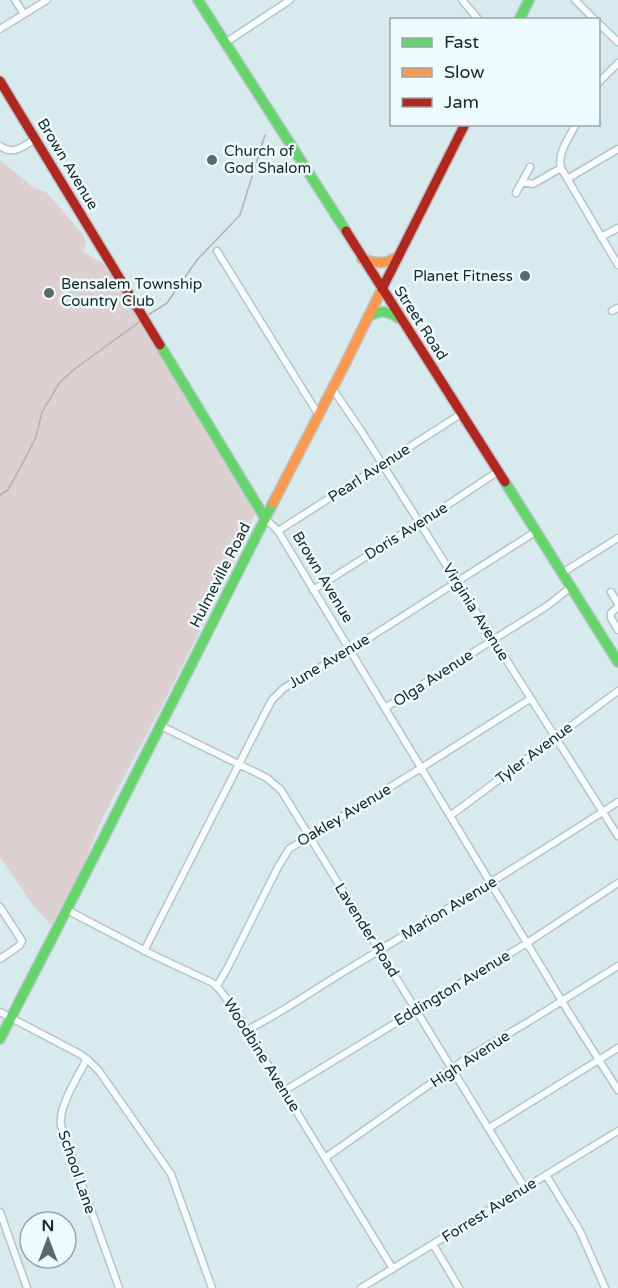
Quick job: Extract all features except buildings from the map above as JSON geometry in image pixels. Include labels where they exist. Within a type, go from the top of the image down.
[{"type":"main road","name":"Street Road","points":[[198,0],[618,662]]},
{"type":"main road","points":[[520,18],[529,0]]},
{"type":"main road","name":"Brown Avenue","points":[[0,81],[265,518]]},
{"type":"main road","name":"Hulmeville Road","points":[[0,1039],[464,126]]},
{"type":"main road","points":[[362,259],[383,264],[399,255]]},
{"type":"main road","points":[[368,317],[376,312],[385,311],[401,319]]},
{"type":"street","points":[[15,0],[24,14]]},
{"type":"street","points":[[0,29],[47,0]]},
{"type":"street","points":[[225,43],[290,0]]},
{"type":"street","points":[[462,0],[477,18]]},
{"type":"street","points":[[575,0],[593,18]]},
{"type":"street","points":[[600,25],[618,42]]},
{"type":"street","points":[[600,82],[618,63]]},
{"type":"street","points":[[575,126],[560,155],[561,168],[618,265]]},
{"type":"street","points":[[0,146],[11,151],[35,139]]},
{"type":"street","points":[[567,179],[618,149]]},
{"type":"street","points":[[516,193],[530,167]]},
{"type":"street","points":[[522,182],[533,184],[561,168]]},
{"type":"street","points":[[601,237],[618,228]]},
{"type":"street","points":[[217,250],[318,414]]},
{"type":"street","name":"Virginia Avenue","points":[[332,388],[618,836]]},
{"type":"street","name":"Pearl Avenue","points":[[278,531],[461,414]]},
{"type":"street","name":"Doris Avenue","points":[[313,590],[498,472]]},
{"type":"street","name":"Brown Avenue","points":[[265,518],[278,531],[618,1090]]},
{"type":"street","name":"June Avenue","points":[[144,951],[266,711],[277,694],[535,532]]},
{"type":"street","points":[[562,573],[618,538]]},
{"type":"street","name":"Olga Avenue","points":[[385,708],[547,606],[571,587]]},
{"type":"street","points":[[611,592],[618,605],[611,613],[611,618],[618,630]]},
{"type":"street","name":"Tyler Avenue","points":[[450,816],[618,690]]},
{"type":"street","name":"Oakley Avenue","points":[[217,986],[289,849],[530,699]]},
{"type":"street","name":"Lavender Road","points":[[161,726],[267,778],[277,786],[525,1188]]},
{"type":"street","name":"Marion Avenue","points":[[247,1030],[491,883],[618,802]]},
{"type":"street","name":"Eddington Avenue","points":[[284,1091],[527,942],[618,883]]},
{"type":"street","points":[[0,907],[22,941],[19,946],[0,959]]},
{"type":"street","name":"Woodbine Avenue","points":[[67,910],[217,986],[247,1030],[393,1269]]},
{"type":"street","name":"High Avenue","points":[[325,1158],[484,1047],[618,966]]},
{"type":"street","points":[[0,1012],[87,1059],[99,1071],[171,1174],[212,1288]]},
{"type":"street","points":[[489,1128],[618,1048]]},
{"type":"street","name":"School Lane","points":[[87,1059],[62,1110],[60,1120],[118,1288]]},
{"type":"street","name":"Forrest Avenue","points":[[361,1288],[618,1131]]},
{"type":"street","points":[[546,1175],[580,1231],[605,1288]]},
{"type":"street","points":[[0,1212],[27,1288]]},
{"type":"street","points":[[433,1244],[459,1288]]},
{"type":"shaded area","points":[[0,160],[34,188],[46,192],[81,232],[86,241],[83,252],[102,263],[121,290],[256,511],[240,551],[103,817],[80,873],[51,925],[35,908],[0,857]]},
{"type":"waterway","points":[[148,315],[167,303],[197,260],[240,215],[265,135]]},
{"type":"waterway","points":[[0,495],[8,490],[27,455],[36,437],[42,412],[60,382],[142,320]]},
{"type":"traffic: fast","points":[[198,0],[346,231]]},
{"type":"traffic: fast","points":[[520,18],[529,0]]},
{"type":"traffic: fast","points":[[368,317],[384,312],[400,319]]},
{"type":"traffic: fast","points":[[160,345],[265,518]]},
{"type":"traffic: fast","points":[[505,482],[618,662]]},
{"type":"traffic: fast","points":[[0,1039],[273,503]]},
{"type":"traffic: slow","points":[[362,259],[380,262],[397,257]]},
{"type":"traffic: slow","points":[[273,503],[382,289]]},
{"type":"traffic: jam","points":[[0,81],[160,345]]},
{"type":"traffic: jam","points":[[382,289],[464,126]]},
{"type":"traffic: jam","points":[[346,231],[505,482]]},
{"type":"place","name":"Church of God Shalom","points":[[212,160]]},
{"type":"place","name":"Planet Fitness","points":[[525,276]]},
{"type":"place","name":"Bensalem Township Country Club","points":[[49,293]]}]
